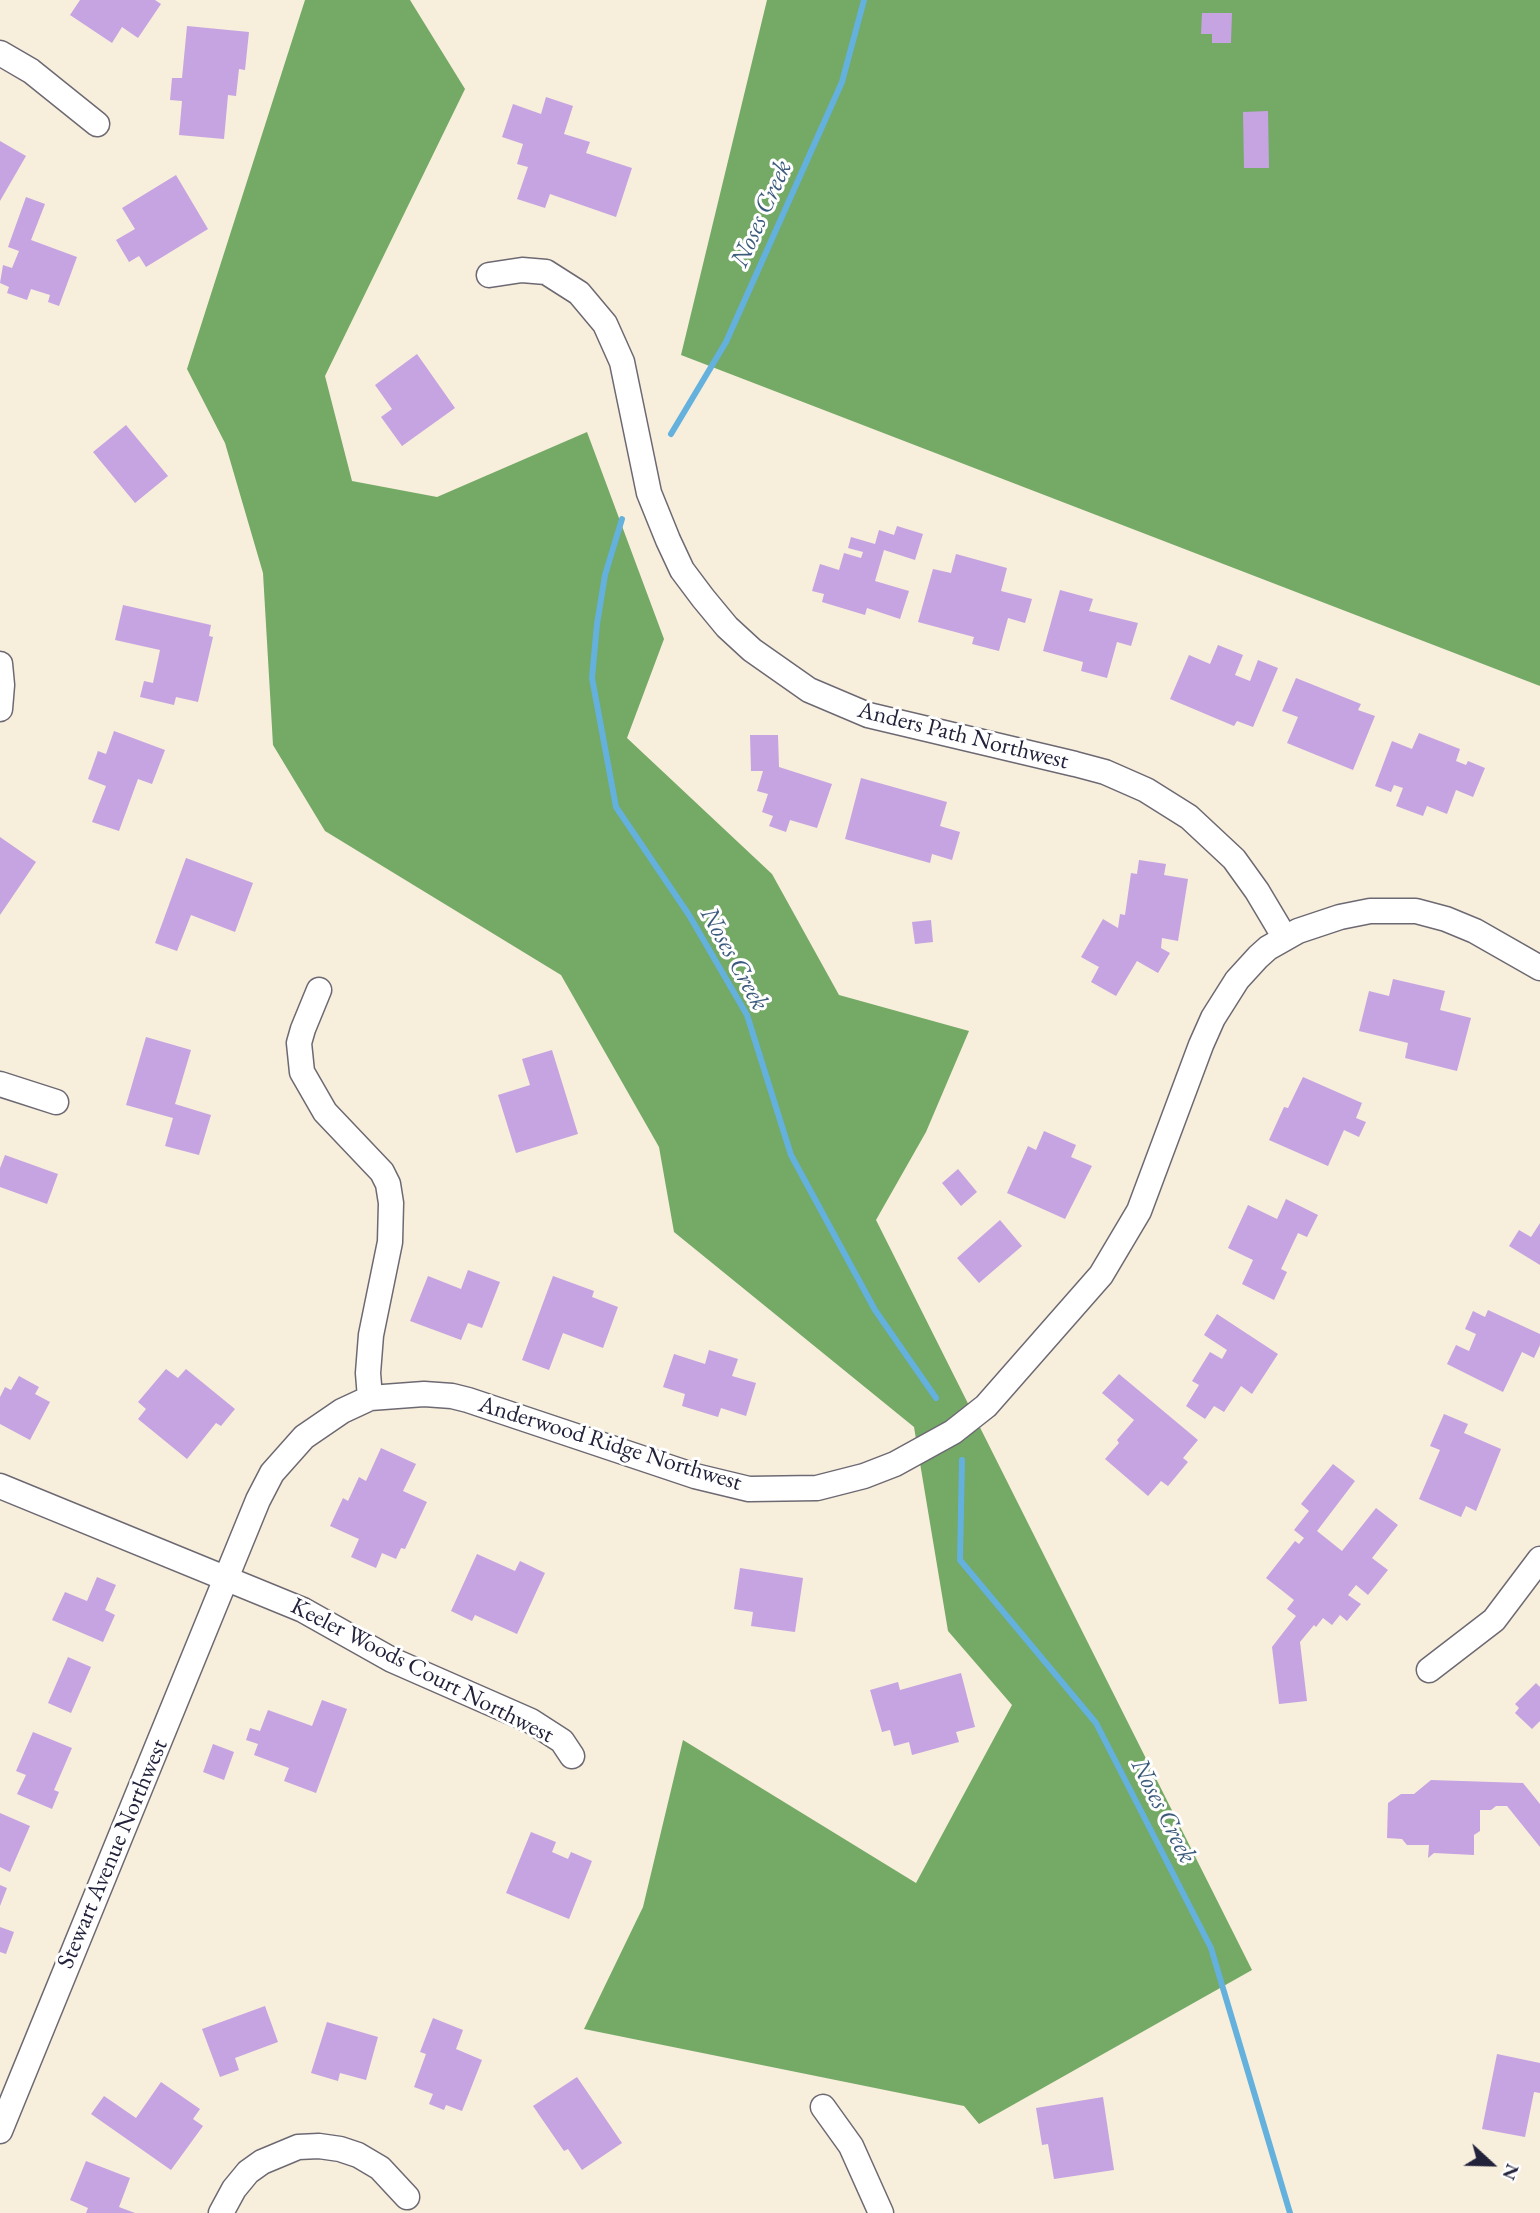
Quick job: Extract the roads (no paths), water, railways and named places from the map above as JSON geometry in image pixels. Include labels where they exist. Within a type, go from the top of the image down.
[{"type":"street","points":[[0,53],[31,71],[96,124]]},
{"type":"street","name":"Anders Path Northwest","points":[[489,275],[522,270],[546,272],[579,293],[605,324],[622,362],[649,493],[668,540],[682,570],[697,591],[715,614],[751,650],[809,690],[861,713],[1105,772],[1146,790],[1189,817],[1234,859],[1285,938]]},
{"type":"street","points":[[0,664],[0,709]]},
{"type":"street","name":"Anderwood Ridge Northwest","points":[[227,1577],[264,1486],[282,1459],[322,1424],[370,1398],[408,1394],[452,1396],[695,1476],[749,1489],[803,1490],[826,1486],[864,1476],[913,1456],[953,1433],[986,1406],[1101,1275],[1139,1211],[1200,1045],[1220,1005],[1237,980],[1258,957],[1285,938],[1325,921],[1386,910],[1416,911],[1475,931],[1540,968]]},
{"type":"street","points":[[319,990],[299,1043],[302,1072],[325,1112],[374,1160],[388,1184],[391,1203],[390,1242],[371,1335],[368,1373],[370,1398]]},
{"type":"street","points":[[0,1084],[56,1102]]},
{"type":"street","name":"Keeler Woods Court Northwest","points":[[0,1486],[303,1609],[392,1660],[531,1720],[562,1741],[572,1756]]},
{"type":"street","points":[[1429,1670],[1494,1620],[1540,1559]]},
{"type":"street","name":"Stewart Avenue Northwest","points":[[0,2132],[227,1577]]},
{"type":"street","points":[[823,2107],[851,2146],[881,2213]]},
{"type":"street","points":[[221,2213],[233,2189],[248,2172],[262,2161],[298,2147],[319,2146],[358,2155],[380,2168],[407,2197]]},
{"type":"waterway","name":"Noses Creek","points":[[671,434],[726,342],[842,82],[864,0]]},
{"type":"waterway","name":"Noses Creek","points":[[622,519],[605,575],[592,678],[616,807],[689,915],[747,1015],[791,1155],[875,1310],[936,1398]]},
{"type":"waterway","name":"Noses Creek","points":[[962,1460],[960,1560],[1096,1723],[1211,1948],[1290,2213]]}]
